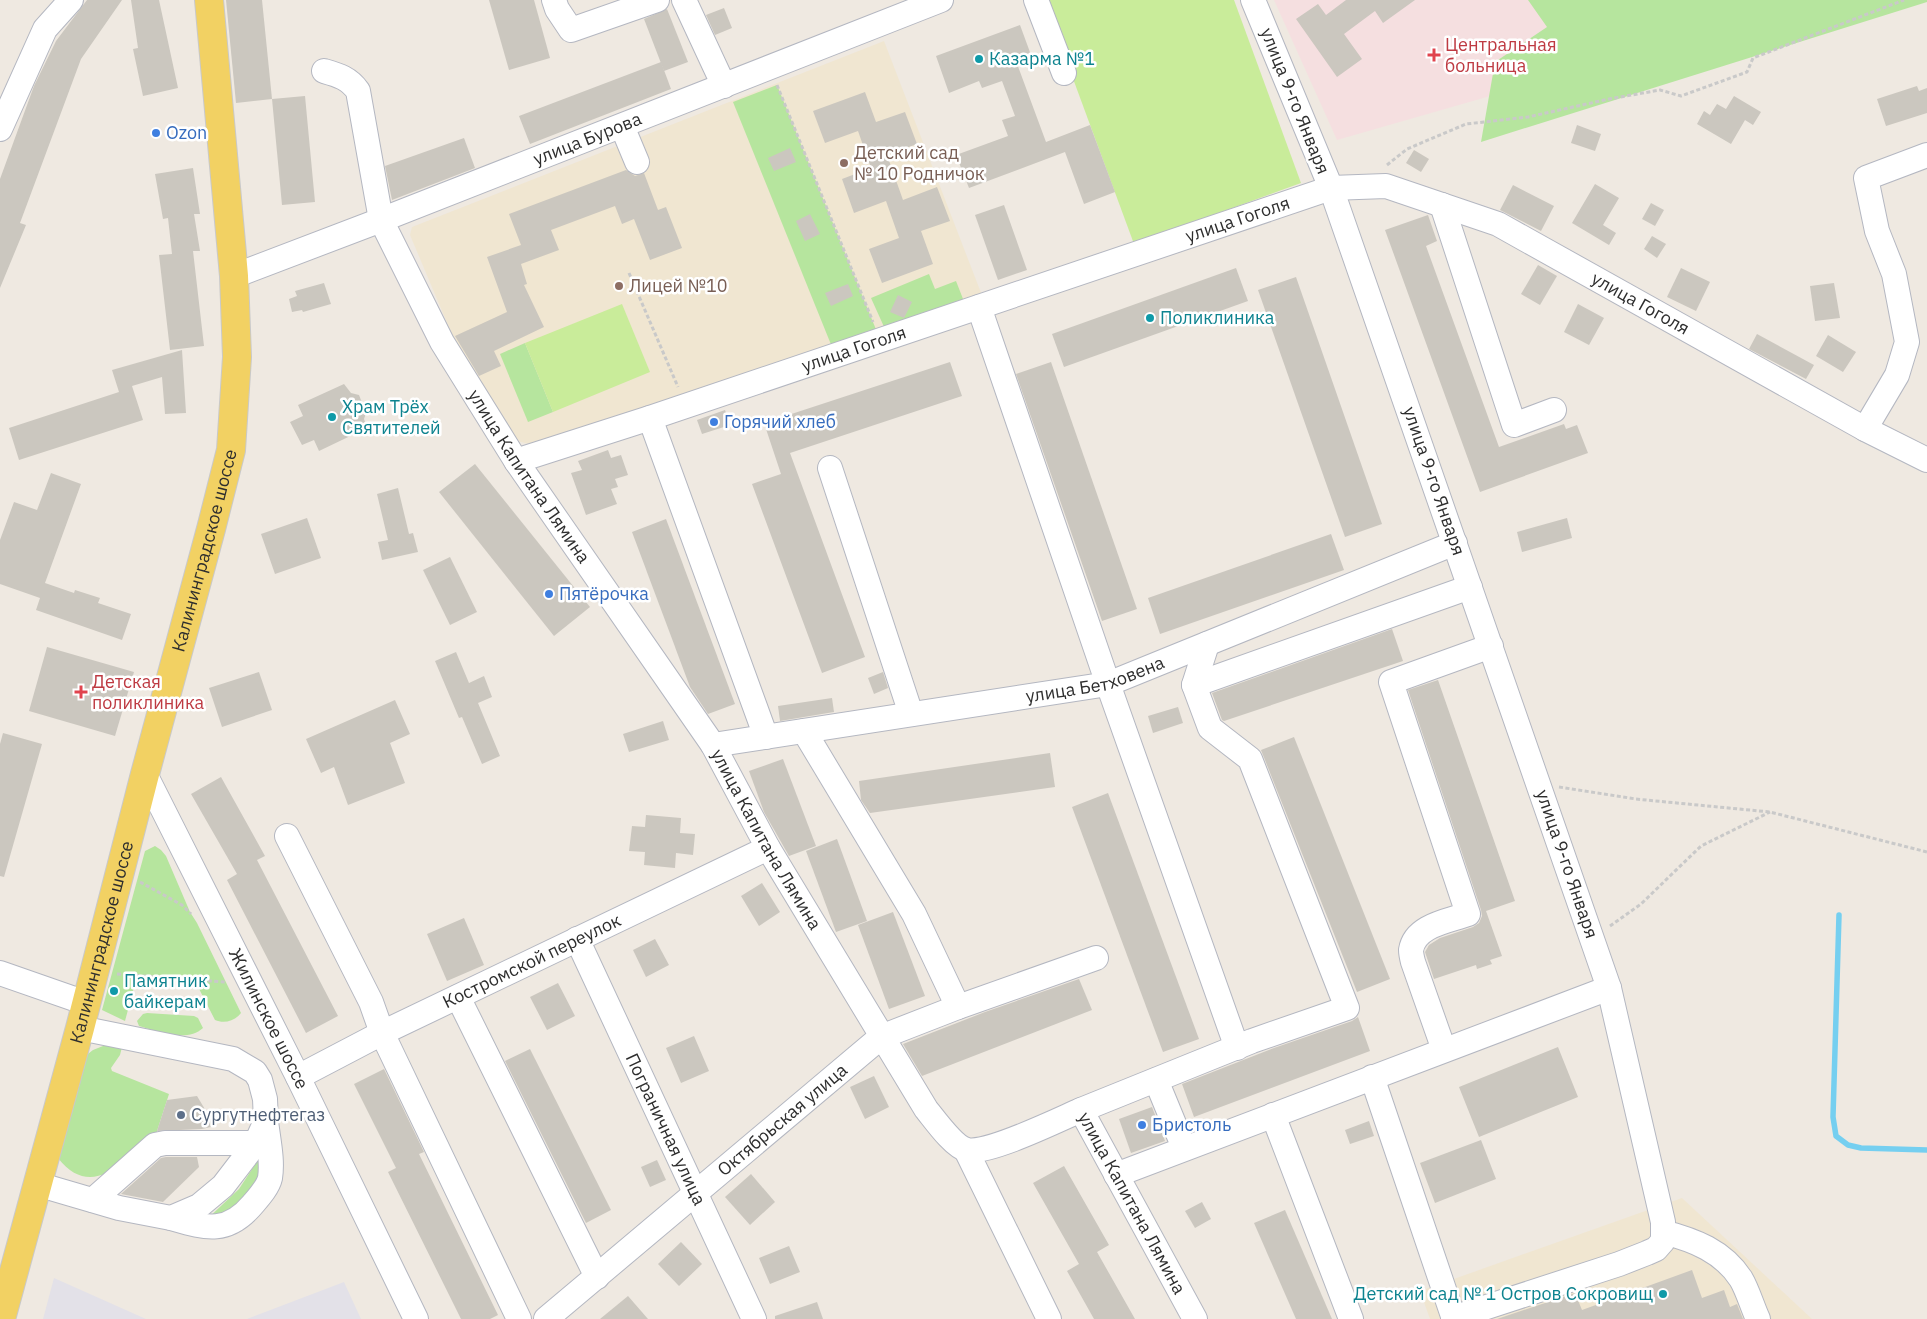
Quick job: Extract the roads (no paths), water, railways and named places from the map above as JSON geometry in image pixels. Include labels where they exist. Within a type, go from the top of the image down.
[{"type":"main road","name":"Калининградское шоссе","points":[[1,1319],[83,1016],[145,774],[212,529],[231,450],[237,357],[234,276],[209,0]]},
{"type":"street","points":[[0,129],[45,29],[71,0]]},
{"type":"street","points":[[554,0],[557,10],[571,30],[657,0]]},
{"type":"street","points":[[684,0],[724,86]]},
{"type":"street","name":"улица Бурова","points":[[234,276],[941,0]]},
{"type":"street","points":[[1036,0],[1064,73]]},
{"type":"street","name":"улица 9-го Января","points":[[1253,0],[1331,188],[1606,978],[1663,1222],[1663,1232]]},
{"type":"street","name":"улица Капитана Лямина","points":[[324,70],[343,77],[353,84],[358,91],[381,220],[442,342],[516,461],[713,745],[768,848],[926,1109],[950,1138],[966,1150],[985,1150],[1081,1110],[1195,1319]]},
{"type":"street","points":[[622,126],[637,162]]},
{"type":"street","points":[[1865,429],[1897,375],[1907,342],[1894,274],[1877,231],[1866,178],[1927,155]]},
{"type":"street","name":"улица Гоголя","points":[[516,461],[686,406],[1331,188],[1386,186],[1498,224],[1865,429],[1927,460]]},
{"type":"street","points":[[1442,205],[1514,425],[1554,410]]},
{"type":"street","points":[[978,307],[1108,684],[1237,1048]]},
{"type":"street","points":[[650,418],[766,736]]},
{"type":"street","points":[[830,468],[911,714]]},
{"type":"street","name":"улица Бетховена","points":[[713,745],[1108,684],[1455,543]]},
{"type":"street","points":[[1194,685],[1470,586]]},
{"type":"street","points":[[1081,1110],[1237,1048],[1347,1008],[1250,759],[1210,728],[1194,685],[1207,644]]},
{"type":"street","points":[[1444,1050],[1413,962],[1411,950],[1424,929],[1468,914],[1391,682],[1491,646]]},
{"type":"street","points":[[804,730],[914,914],[958,1007]]},
{"type":"street","name":"Жилинское шоссе","points":[[145,774],[298,1076],[416,1319]]},
{"type":"street","points":[[287,836],[371,1002],[382,1033],[519,1319]]},
{"type":"street","name":"Костромской переулок","points":[[298,1076],[382,1033],[768,848]]},
{"type":"street","name":"Пограничная улица","points":[[577,939],[754,1319]]},
{"type":"street","name":"Октябрьская улица","points":[[546,1319],[881,1037],[958,1007],[1096,958]]},
{"type":"street","points":[[0,973],[83,1016],[233,1059],[255,1072],[260,1080],[265,1099],[270,1179],[245,1214],[232,1223],[218,1227],[204,1227],[171,1218],[119,1208],[37,1184]]},
{"type":"street","points":[[1116,1175],[1444,1050],[1606,978]]},
{"type":"street","points":[[458,997],[596,1276]]},
{"type":"street","points":[[1372,1077],[1454,1319],[1647,1253],[1656,1249],[1663,1240],[1663,1232],[1693,1240],[1707,1247],[1731,1266],[1742,1281],[1758,1319]]},
{"type":"street","points":[[1156,1080],[1184,1148]]},
{"type":"street","points":[[1273,1114],[1351,1319]]},
{"type":"street","points":[[171,1218],[199,1206],[224,1186],[256,1143],[266,1121]]},
{"type":"street","points":[[93,1200],[154,1145],[165,1143],[256,1143]]},
{"type":"street","points":[[966,1150],[1049,1319]]},
{"type":"waterway","points":[[1839,915],[1833,1117],[1836,1136],[1848,1145],[1861,1148],[1927,1150]]},
{"type":"place","name":"Центральная больница","points":[[1434,55]]},
{"type":"place","name":"Казарма №1","points":[[979,59]]},
{"type":"place","name":"Ozon","points":[[156,133]]},
{"type":"place","name":"Детский сад № 10 Родничок","points":[[844,163]]},
{"type":"place","name":"Лицей №10","points":[[619,286]]},
{"type":"place","name":"Поликлиника","points":[[1150,318]]},
{"type":"place","name":"Храм Трёх Святителей","points":[[332,417]]},
{"type":"place","name":"Горячий хлеб","points":[[714,422]]},
{"type":"place","name":"Пятёрочка","points":[[549,594]]},
{"type":"place","name":"Детская поликлиника","points":[[81,692]]},
{"type":"place","name":"Памятник байкерам","points":[[114,991]]},
{"type":"place","name":"Сургутнефтегаз","points":[[181,1115]]},
{"type":"place","name":"Бристоль","points":[[1142,1125]]},
{"type":"place","name":"Детский сад № 1 Остров Сокровищ","points":[[1663,1294]]}]
